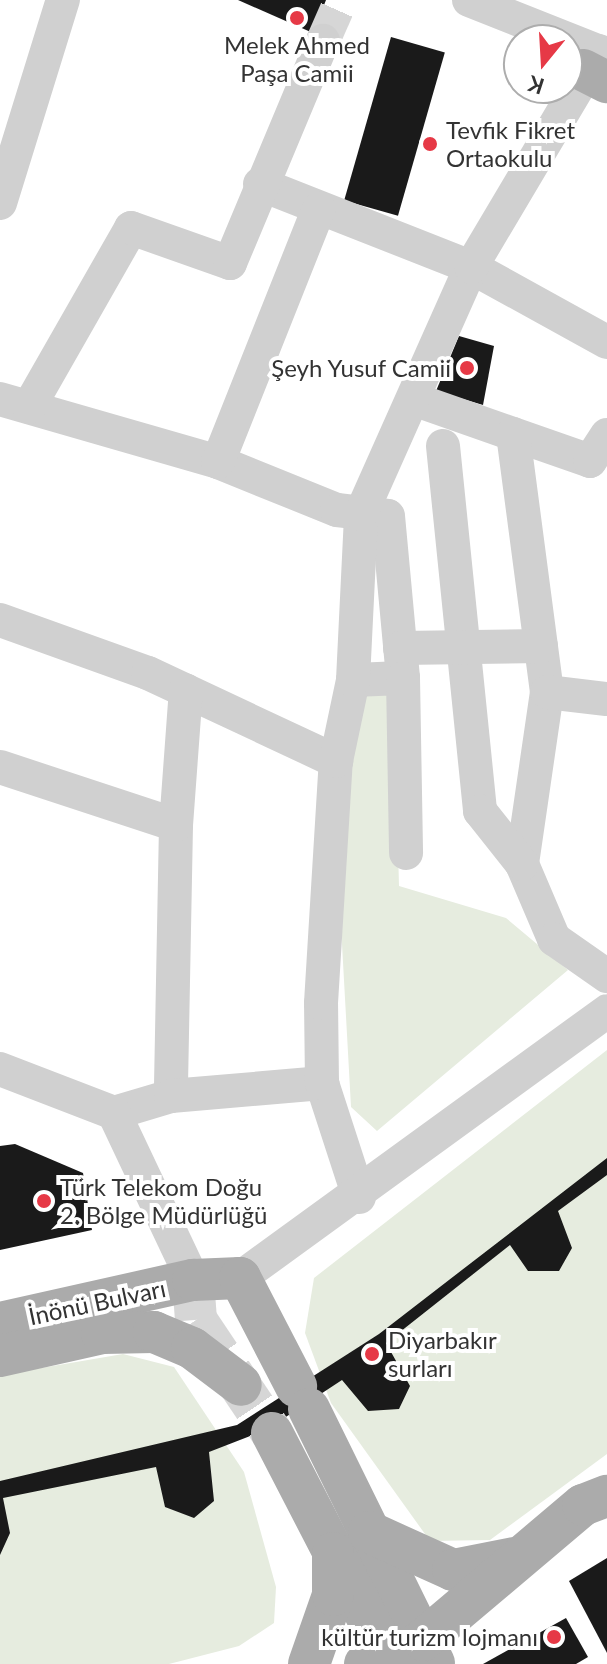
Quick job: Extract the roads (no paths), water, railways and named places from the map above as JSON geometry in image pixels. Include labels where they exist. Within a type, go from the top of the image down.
[{"type":"main road","name":"İnönü Bulvarı","points":[[0,1323],[193,1280],[240,1278]]},
{"type":"main road","points":[[240,1278],[302,1398],[351,1540],[407,1659]]},
{"type":"main road","points":[[0,1356],[102,1333],[154,1332],[192,1348],[241,1385]]},
{"type":"main road","points":[[272,1433],[351,1540],[453,1570],[484,1569],[526,1553]]},
{"type":"main road","points":[[407,1659],[583,1505],[607,1496]]},
{"type":"main road","points":[[407,1659],[607,1503]]},
{"type":"main road","points":[[309,1664],[351,1540]]},
{"type":"street","points":[[0,203],[63,0]]},
{"type":"street","points":[[359,1197],[322,1083],[336,761],[353,680],[361,514],[416,400],[471,267],[599,65],[469,0]]},
{"type":"street","points":[[323,41],[260,184],[230,263],[131,228],[14,403],[218,462],[337,510],[388,516],[402,663],[406,853]]},
{"type":"street","points":[[260,184],[471,267],[607,342]]},
{"type":"street","points":[[218,462],[319,208]]},
{"type":"street","points":[[416,400],[590,461],[607,435]]},
{"type":"street","points":[[513,434],[547,692],[522,864]]},
{"type":"street","points":[[443,446],[480,811],[522,864],[554,939],[607,976]]},
{"type":"street","points":[[0,620],[186,690],[336,761]]},
{"type":"street","points":[[353,680],[402,663],[464,650],[541,646]]},
{"type":"street","points":[[171,1096],[176,825],[186,690]]},
{"type":"street","points":[[547,692],[607,699]]},
{"type":"street","points":[[0,767],[176,825]]},
{"type":"street","points":[[240,1278],[359,1197],[607,1011]]},
{"type":"street","points":[[0,1069],[114,1113],[171,1096],[322,1083]]},
{"type":"street","points":[[114,1113],[193,1280]]},
{"type":"tunnel","points":[[323,41],[341,0]]},
{"type":"tunnel","points":[[193,1280],[196,1320],[272,1433]]},
{"type":"place","name":"Melek Ahmed Paşa Camii","points":[[297,18]]},
{"type":"place","name":"Tevfik Fikret Ortaokulu","points":[[430,144]]},
{"type":"place","name":"Şeyh Yusuf Camii","points":[[467,368]]},
{"type":"place","name":"Türk Telekom Doğu 2. Bölge Müdürlüğü","points":[[44,1201]]},
{"type":"place","name":"Diyarbakır surları","points":[[372,1354]]},
{"type":"place","name":"kültür turizm lojmanı","points":[[554,1637]]}]
